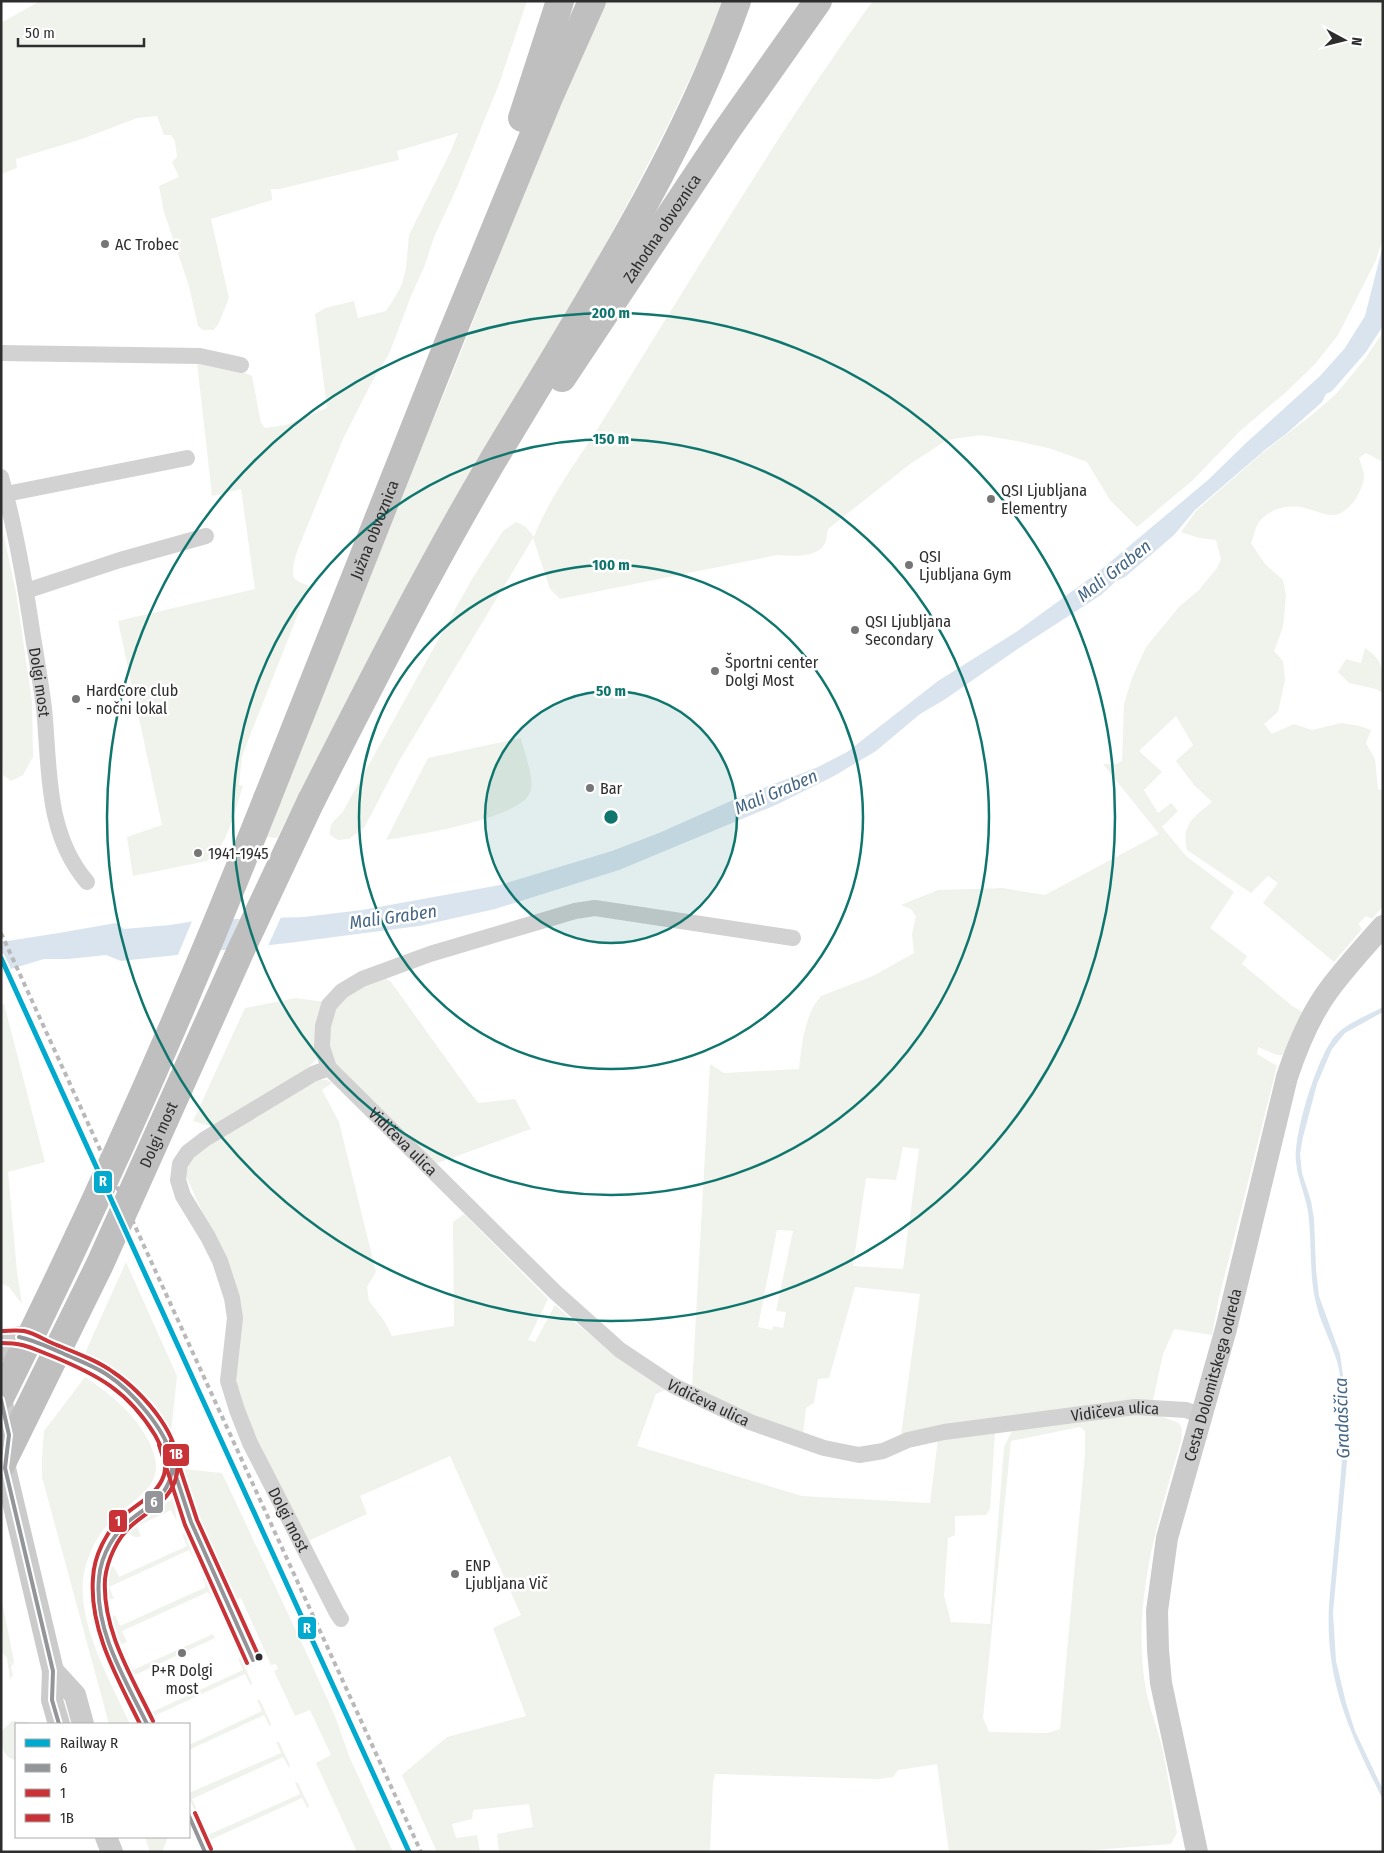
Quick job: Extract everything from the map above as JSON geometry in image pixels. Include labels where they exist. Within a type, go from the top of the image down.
[{"type":"highway","points":[[482,262],[479,240],[482,219],[526,108],[560,1]]},
{"type":"highway","points":[[482,262],[550,95],[592,1]]},
{"type":"highway","points":[[484,477],[606,271],[650,191],[712,66],[737,1]]},
{"type":"highway","name":"Zahodna obvoznica","points":[[484,477],[516,441],[544,405],[727,130],[818,1]]},
{"type":"highway","name":"Južna obvoznica","points":[[267,799],[482,262]]},
{"type":"highway","name":"Dolgi most","points":[[3,1465],[116,1229],[240,952],[311,801],[401,627],[484,477]]},
{"type":"highway","name":"Dolgi most","points":[[1,1398],[132,1122],[267,799]]},
{"type":"street","points":[[1,353],[200,356],[241,365]]},
{"type":"street","points":[[6,494],[187,458]]},
{"type":"street","name":"Dolgi most","points":[[1,477],[26,591],[44,708],[49,781],[54,814],[67,850],[77,870],[87,882]]},
{"type":"street","points":[[26,591],[120,560],[206,536]]},
{"type":"street","name":"Vidičeva ulica","points":[[793,938],[595,908],[575,911],[430,954],[362,979],[342,991],[329,1005],[322,1026],[322,1047],[329,1068],[555,1292],[620,1350],[674,1386],[750,1422],[824,1448],[859,1455],[883,1451],[908,1440],[944,1432],[1135,1407],[1186,1410],[1202,1416]]},
{"type":"street","name":"Cesta Dolomitskega odreda","points":[[1197,1852],[1161,1683],[1157,1611],[1167,1538],[1226,1330],[1295,1053],[1304,1032],[1328,991],[1383,926]]},
{"type":"street","name":"Dolgi most","points":[[329,1068],[313,1074],[205,1139],[188,1152],[180,1164],[178,1180],[183,1196],[220,1261],[232,1298],[235,1318],[228,1381],[237,1410],[250,1443],[336,1613],[342,1619]]},
{"type":"street","points":[[1,1350],[19,1336]]},
{"type":"street","points":[[1,1398],[9,1435],[3,1465],[53,1672],[52,1700],[59,1723]]},
{"type":"street","points":[[53,1672],[75,1695],[83,1723]]},
{"type":"street","points":[[106,1838],[112,1852]]},
{"type":"shaded area","points":[[40,1],[527,1],[499,84],[458,185],[434,237],[425,265],[389,354],[373,380],[343,439],[297,552],[293,576],[296,580],[309,586],[242,756],[239,785],[243,786],[226,837],[214,855],[207,861],[133,876],[127,837],[162,825],[118,621],[255,589],[241,489],[212,496],[197,362],[236,369],[252,376],[261,423],[265,428],[286,425],[327,408],[315,314],[325,308],[354,301],[358,318],[386,311],[402,284],[406,268],[409,235],[458,133],[397,151],[399,160],[280,189],[271,189],[272,200],[211,219],[229,298],[218,325],[213,330],[203,330],[198,326],[189,286],[164,212],[159,186],[179,177],[172,162],[177,157],[175,141],[171,135],[164,135],[157,116],[137,118],[82,139],[16,159],[17,168],[1,174],[1,23]]},
{"type":"shaded area","points":[[606,1],[722,1],[714,27],[667,127],[629,201],[386,627],[277,838],[267,837],[360,593],[444,394],[494,269],[518,201]]},
{"type":"shaded area","points":[[873,1],[1383,1],[1383,238],[1376,260],[1338,335],[1315,364],[1285,393],[1241,430],[1193,480],[1137,527],[1110,500],[1087,462],[1052,449],[981,435],[947,440],[910,464],[828,529],[826,541],[822,547],[811,554],[797,556],[777,555],[560,599],[550,589],[533,538],[398,763],[364,828],[349,839],[338,840],[330,835],[330,828],[342,813],[472,579],[503,531],[516,522],[526,527],[534,537],[560,485],[605,417],[754,178],[842,44]]},
{"type":"shaded area","points":[[1383,332],[1383,462],[1366,453],[1359,458],[1364,475],[1363,483],[1355,500],[1346,510],[1335,515],[1327,515],[1299,507],[1286,507],[1274,510],[1259,522],[1251,543],[1265,564],[1283,580],[1286,596],[1283,627],[1274,651],[1283,661],[1285,680],[1278,712],[1264,724],[1272,734],[1294,724],[1312,730],[1341,723],[1371,730],[1366,743],[1375,759],[1378,789],[1383,790],[1383,906],[1372,919],[1366,916],[1358,924],[1362,929],[1334,962],[1263,903],[1278,883],[1268,876],[1251,893],[1187,850],[1186,834],[1190,822],[1212,802],[1194,785],[1176,761],[1193,745],[1176,716],[1139,751],[1162,772],[1144,790],[1158,813],[1171,803],[1178,811],[1162,827],[1186,856],[1234,892],[1210,928],[1247,956],[1242,964],[1291,1005],[1305,1014],[1287,1055],[1277,1055],[1258,1047],[1257,1054],[1277,1066],[1219,1298],[1212,1335],[1174,1329],[1163,1354],[1153,1400],[901,1435],[920,1294],[855,1287],[829,1378],[818,1379],[814,1403],[806,1408],[803,1434],[779,1427],[692,1388],[710,1064],[724,1073],[799,1069],[807,1021],[821,996],[873,976],[914,953],[912,934],[916,916],[911,909],[901,905],[938,890],[1003,888],[1045,895],[1159,834],[1103,764],[1116,764],[1122,761],[1124,704],[1132,678],[1146,647],[1179,607],[1199,590],[1217,568],[1221,559],[1216,540],[1199,538],[1181,532],[1196,511],[1261,454],[1336,394],[1365,359]],"holes":[[[903,1147],[919,1149],[903,1269],[853,1266],[866,1178],[896,1180]],[[777,1230],[793,1231],[776,1311],[786,1312],[783,1328],[773,1326],[772,1330],[758,1327]]]},
{"type":"shaded area","points":[[1,523],[16,592],[32,702],[33,757],[23,775],[11,781],[3,775],[1,727]]},
{"type":"shaded area","points":[[1365,648],[1376,657],[1381,667],[1383,693],[1376,689],[1349,683],[1338,672],[1346,659],[1361,663]]},
{"type":"shaded area","points":[[521,738],[532,785],[524,800],[510,809],[466,824],[386,840],[428,758]]},
{"type":"shaded area","points":[[383,977],[391,982],[478,1103],[515,1099],[531,1129],[432,1165],[335,1063],[330,1050],[330,1016],[348,992]]},
{"type":"shaded area","points":[[296,998],[324,1002],[318,1058],[302,1073],[216,1128],[193,1121],[245,1008]]},
{"type":"shaded area","points":[[1,1004],[4,1004],[45,1162],[8,1172],[17,1272],[22,1304],[9,1287],[1,1283]]},
{"type":"shaded area","points":[[320,1080],[327,1080],[332,1083],[322,1090],[339,1122],[376,1272],[367,1287],[369,1301],[385,1322],[392,1336],[454,1326],[453,1222],[464,1214],[548,1299],[528,1340],[535,1342],[555,1305],[608,1350],[668,1389],[656,1394],[637,1446],[802,1496],[930,1503],[938,1439],[995,1432],[990,1509],[986,1515],[955,1516],[955,1535],[948,1538],[944,1595],[951,1622],[990,1624],[1004,1447],[1012,1431],[1138,1413],[1155,1414],[1179,1423],[1182,1429],[1181,1441],[1156,1530],[1145,1591],[1142,1622],[1145,1684],[1162,1747],[1177,1833],[1171,1844],[1068,1852],[949,1852],[937,1764],[898,1770],[893,1777],[879,1779],[715,1774],[710,1852],[499,1852],[497,1834],[533,1827],[529,1804],[473,1810],[472,1819],[452,1824],[456,1838],[477,1835],[480,1852],[437,1852],[402,1775],[447,1737],[526,1716],[493,1628],[521,1615],[450,1456],[360,1496],[367,1514],[308,1541],[253,1430],[233,1380],[224,1260],[186,1176],[190,1161],[196,1154],[293,1093]],"holes":[[[1080,1427],[1085,1431],[1085,1454],[1060,1729],[1048,1733],[989,1732],[983,1718],[1011,1441]]]},
{"type":"shaded area","points":[[126,1262],[177,1376],[171,1433],[153,1406],[135,1386],[113,1368],[85,1353]]},
{"type":"shaded area","points":[[85,1377],[103,1389],[127,1411],[141,1428],[154,1454],[156,1467],[154,1478],[140,1496],[109,1523],[100,1534],[90,1553],[84,1573],[85,1611],[96,1651],[130,1723],[109,1723],[42,1477],[44,1431]]},
{"type":"shaded area","points":[[183,1469],[222,1473],[335,1716],[349,1756],[393,1852],[357,1852],[316,1763],[331,1755],[310,1710],[295,1716],[274,1671],[278,1669],[276,1664],[271,1665],[241,1598],[235,1600],[197,1515]]},
{"type":"shaded area","points":[[172,1499],[175,1500],[176,1520],[171,1510],[137,1526],[141,1536],[134,1537],[130,1534],[131,1525]]},
{"type":"shaded area","points":[[182,1534],[185,1535],[195,1561],[189,1550],[109,1587],[114,1599],[110,1599],[106,1588],[109,1566],[114,1567],[119,1577],[187,1546]]},
{"type":"shaded area","points":[[202,1575],[214,1602],[208,1592],[122,1631],[127,1642],[119,1643],[111,1617],[115,1615],[120,1626],[206,1587]]},
{"type":"shaded area","points":[[1,1597],[14,1662],[11,1667],[13,1675],[10,1679],[7,1658],[1,1651]]},
{"type":"shaded area","points":[[213,1634],[215,1638],[135,1675],[140,1686],[137,1685],[126,1661],[128,1659],[133,1670]]},
{"type":"shaded area","points":[[238,1658],[241,1659],[252,1683],[251,1686],[245,1674],[154,1716],[157,1723],[155,1723],[145,1703],[147,1700],[152,1712],[243,1670]]},
{"type":"shaded area","points":[[257,1700],[260,1700],[271,1724],[270,1727],[264,1715],[190,1750],[190,1745],[262,1711]]},
{"type":"shaded area","points":[[12,1721],[29,1723],[15,1723],[15,1760],[9,1758],[2,1747],[1,1735],[5,1727]]},
{"type":"shaded area","points":[[276,1741],[279,1742],[290,1765],[289,1768],[283,1757],[192,1799],[197,1810],[194,1809],[190,1800],[190,1793],[281,1753]]},
{"type":"shaded area","points":[[295,1782],[298,1783],[309,1806],[308,1809],[302,1798],[210,1840],[215,1851],[213,1851],[202,1825],[208,1835],[300,1794]]},
{"type":"shaded area","points":[[145,1838],[168,1838],[162,1852],[150,1852]]},
{"type":"water","name":"Mali Graben","points":[[1383,245],[1383,326],[1366,352],[1332,391],[1326,394],[1322,402],[1195,510],[1174,535],[1125,577],[1116,581],[1101,595],[1019,648],[944,700],[920,714],[876,751],[834,776],[778,804],[619,870],[495,909],[419,926],[288,943],[121,961],[106,955],[68,959],[44,959],[1,972],[1,942],[116,923],[124,929],[201,920],[304,917],[362,910],[500,885],[612,851],[659,833],[740,797],[818,767],[847,752],[938,681],[1019,630],[1097,573],[1208,480],[1320,376],[1345,348],[1365,316]]},
{"type":"water","name":"Gradaščica","points":[[1383,1007],[1383,1012],[1345,1033],[1332,1049],[1317,1084],[1300,1154],[1302,1173],[1311,1201],[1314,1219],[1319,1296],[1340,1354],[1347,1405],[1348,1450],[1333,1613],[1336,1661],[1355,1731],[1383,1790],[1383,1800],[1350,1729],[1342,1706],[1331,1659],[1329,1605],[1342,1459],[1342,1397],[1338,1364],[1314,1296],[1308,1213],[1296,1162],[1296,1150],[1308,1095],[1322,1058],[1330,1044],[1337,1034],[1347,1026]]},
{"type":"pier","points":[[282,915],[267,948],[225,952],[241,916]]},
{"type":"pier","points":[[234,916],[219,952],[177,957],[193,919]]},
{"type":"railway","points":[[1,933],[421,1852]]},
{"type":"rail line","name":"R","points":[[1,958],[409,1852]]},
{"type":"transit line","name":"1B","points":[[1,1331],[24,1331],[31,1333],[106,1367],[125,1381],[149,1405],[160,1419],[175,1450],[178,1466],[172,1489],[162,1501],[131,1526],[121,1537],[110,1557],[105,1579],[105,1598],[113,1635],[153,1721]]},
{"type":"transit line","name":"6","points":[[19,1337],[41,1344],[90,1365],[116,1381],[137,1400],[156,1424],[169,1448],[172,1466],[171,1477],[167,1486],[157,1500],[127,1523],[115,1536],[106,1552],[99,1578],[101,1616],[106,1635],[121,1672],[146,1723]]},
{"type":"transit line","name":"1","points":[[1,1343],[33,1348],[84,1370],[111,1386],[145,1420],[162,1449],[165,1459],[165,1470],[161,1482],[152,1494],[122,1517],[106,1537],[98,1553],[93,1578],[93,1597],[100,1635],[114,1672],[140,1723]]},
{"type":"transit line","name":"6","points":[[1,1400],[9,1435],[5,1468],[53,1671],[52,1700],[59,1723]]},
{"type":"transit line","name":"1B","points":[[171,1441],[197,1520],[259,1657]]},
{"type":"transit line","name":"6","points":[[165,1443],[191,1522],[253,1660]]},
{"type":"transit line","name":"1","points":[[159,1445],[185,1525],[247,1663]]},
{"type":"transit line","name":"1B","points":[[195,1813],[211,1849]]},
{"type":"transit line","name":"6","points":[[190,1818],[205,1852]]},
{"type":"place","name":"AC Trobec","points":[[105,244]]},
{"type":"place","name":"QSI Ljubljana Elementry","points":[[991,499]]},
{"type":"place","name":"QSI Ljubljana Gym","points":[[909,565]]},
{"type":"place","name":"QSI Ljubljana Secondary","points":[[855,630]]},
{"type":"place","name":"Športni center Dolgi Most","points":[[715,671]]},
{"type":"place","name":"HardCore club - nočni lokal","points":[[76,699]]},
{"type":"place","name":"Bar","points":[[590,788]]},
{"type":"place","name":"1941-1945","points":[[198,853]]},
{"type":"place","name":"ENP Ljubljana Vič","points":[[455,1574]]},
{"type":"place","name":"P+R Dolgi most","points":[[182,1653]]}]
